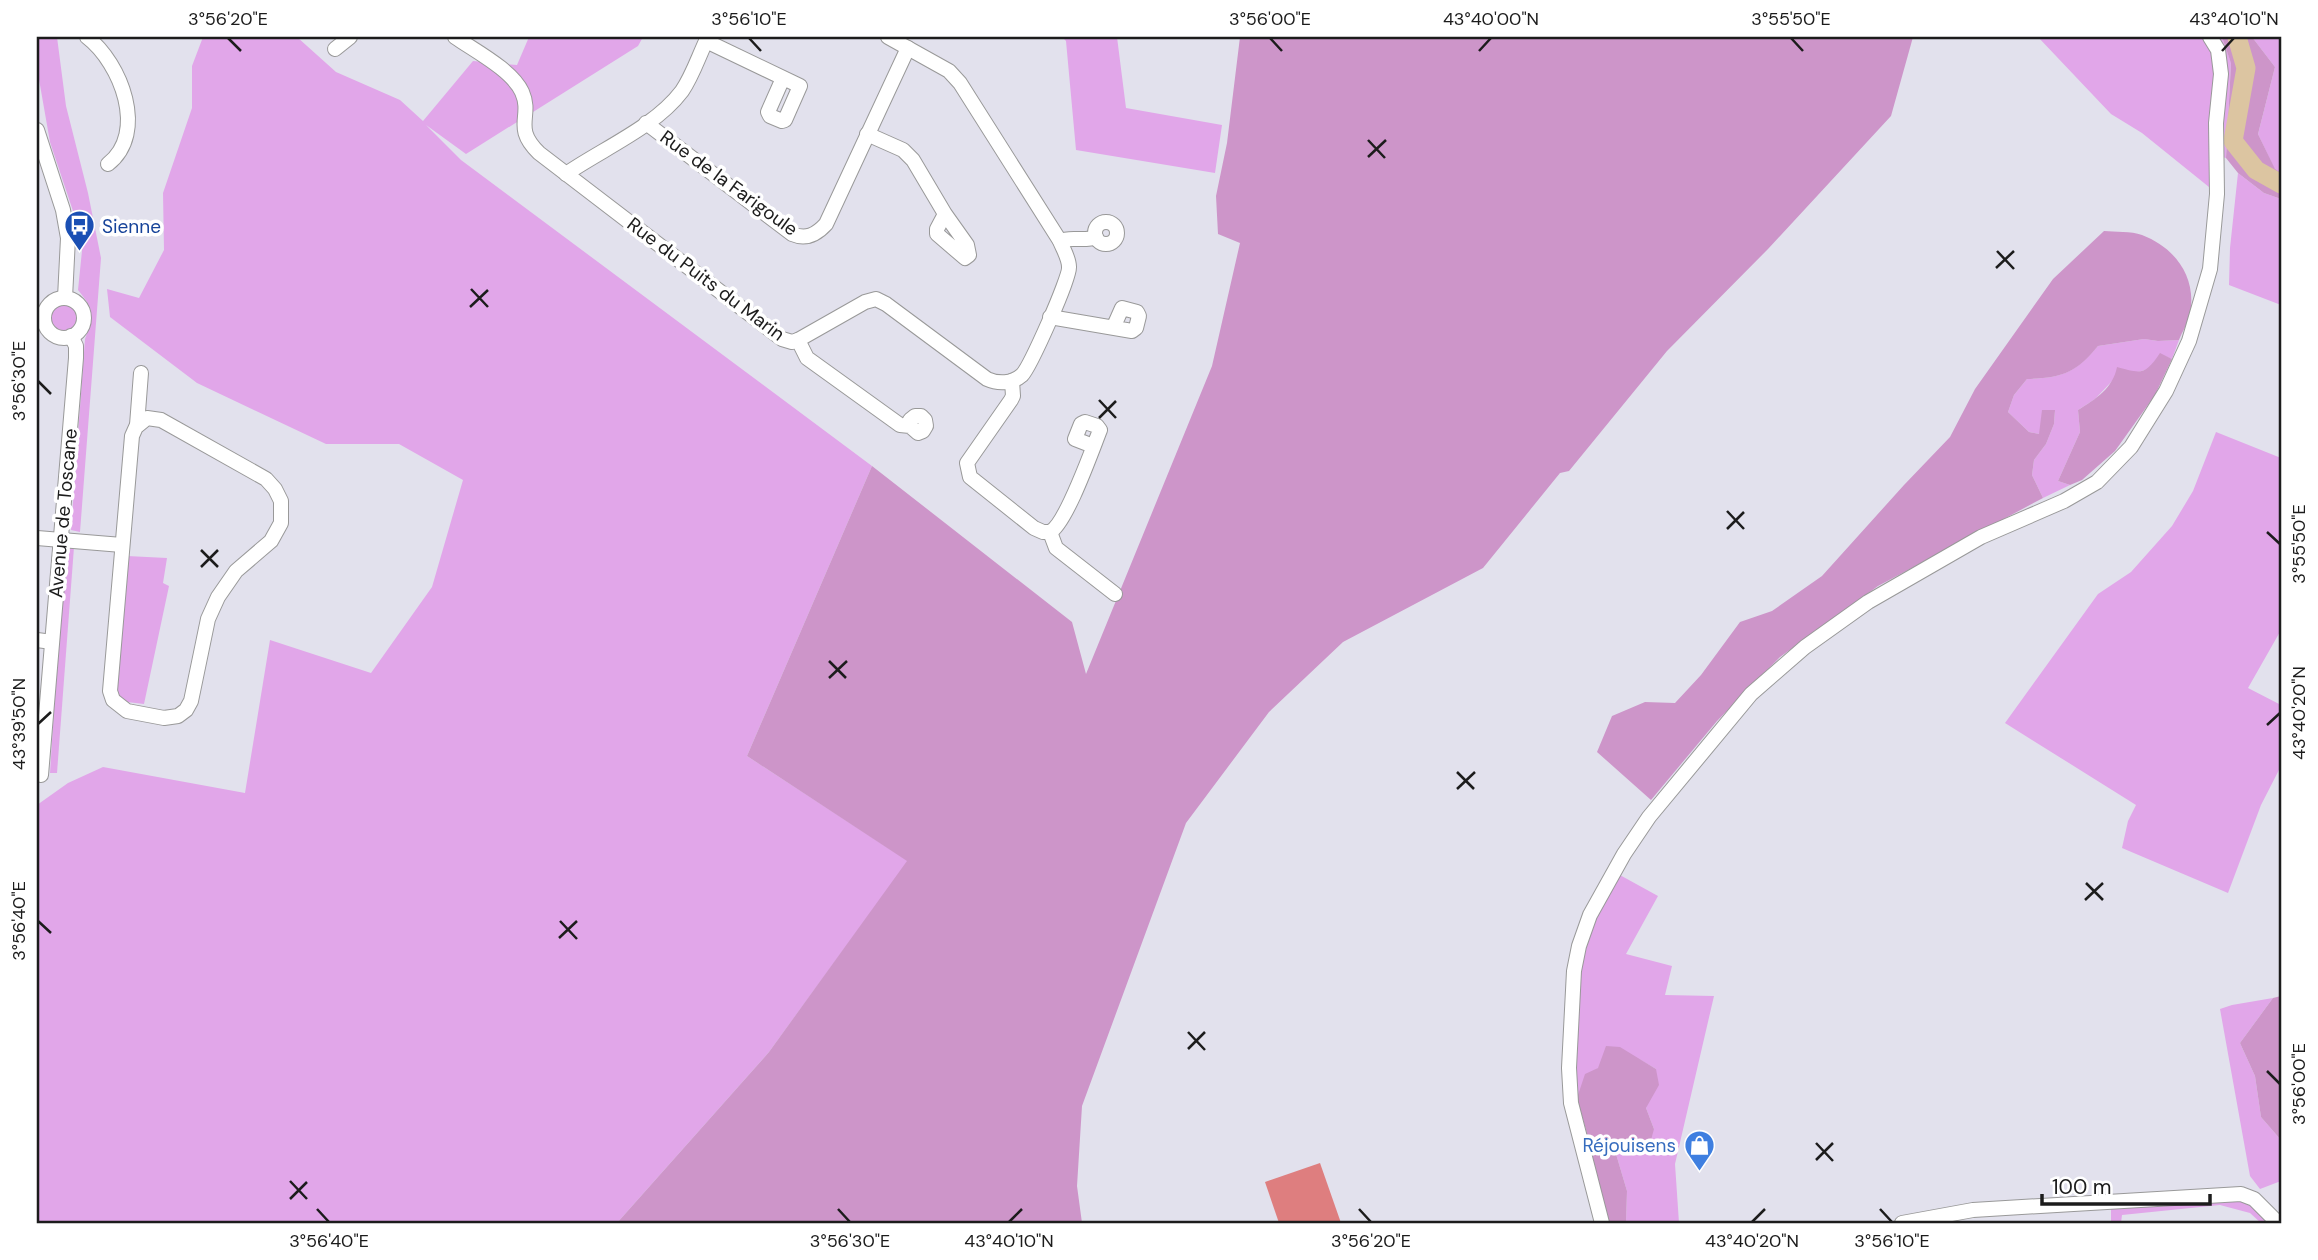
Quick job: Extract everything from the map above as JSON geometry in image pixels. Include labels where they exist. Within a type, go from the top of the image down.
[{"type":"street","points":[[87,37],[101,50],[116,71],[125,96],[127,120],[123,149],[108,164]]},
{"type":"street","points":[[335,49],[350,37]]},
{"type":"street","name":"Rue du Puits du Marin","points":[[455,37],[508,74],[517,84],[526,103],[523,129],[528,141],[539,153],[782,338],[792,342],[798,340],[865,302],[876,299],[987,379],[1001,383],[1012,381]]},
{"type":"street","points":[[888,37],[949,71],[960,83],[1060,241],[1069,267],[1025,372],[1012,381],[1011,400],[971,457],[967,470],[974,482],[1034,528],[1044,533],[1050,532],[1061,522],[1093,446]]},
{"type":"street","points":[[1602,1223],[1571,1103],[1569,1068],[1574,971],[1590,915],[1623,854],[1720,728],[1751,694],[1805,647],[1868,602],[1981,537],[2064,501],[2096,482],[2131,447],[2166,391],[2189,341],[2208,282],[2217,194],[2216,123],[2221,74],[2218,50],[2210,37]]},
{"type":"street","points":[[566,174],[646,123],[673,102],[707,39],[783,78]]},
{"type":"street","name":"Rue de la Farigoule","points":[[646,123],[799,237],[810,236],[826,224],[908,48]]},
{"type":"street","points":[[37,130],[62,209],[68,238],[65,298]]},
{"type":"street","points":[[867,134],[908,155],[945,214]]},
{"type":"street","points":[[1060,241],[1096,237]]},
{"type":"street","points":[[59,298],[65,298],[78,303],[84,316],[82,327],[71,336],[60,337],[42,330],[47,306],[59,298]]},
{"type":"street","points":[[1050,317],[1114,326]]},
{"type":"street","name":"Avenue de Toscane","points":[[40,775],[40,742],[52,642],[76,358],[76,346],[71,336]]},
{"type":"street","points":[[798,340],[807,358],[900,425],[909,426]]},
{"type":"street","points":[[137,425],[148,418],[161,420],[261,475],[275,489],[282,509],[281,523],[271,541],[236,571],[218,597],[204,633],[191,701],[186,710],[178,716],[164,718],[127,710],[116,704],[111,695],[132,436],[137,425],[141,373]]},
{"type":"street","points":[[1050,532],[1056,548],[1115,594]]},
{"type":"street","points":[[37,538],[122,545]]},
{"type":"street","points":[[37,640],[52,642]]},
{"type":"street","points":[[1902,1223],[1973,1210],[2241,1194],[2254,1199],[2278,1223]]},
{"type":"shaded area","points":[[37,37],[57,37],[66,106],[101,258],[80,532],[71,530],[85,339],[91,313],[78,290],[83,241],[50,142],[37,68]]},
{"type":"shaded area","points":[[203,37],[297,37],[336,72],[400,100],[423,121],[473,61],[517,65],[529,37],[643,37],[638,46],[466,154],[426,125],[461,160],[872,466],[747,756],[908,861],[769,1052],[617,1223],[37,1223],[37,805],[68,783],[103,767],[245,793],[270,640],[371,673],[432,587],[463,480],[399,444],[326,444],[197,383],[110,317],[107,289],[139,298],[164,250],[163,193],[192,108],[192,66]]},
{"type":"shaded area","points":[[1062,37],[1117,37],[1126,108],[1222,125],[1215,173],[1076,150],[1066,41]]},
{"type":"shaded area","points":[[1240,37],[1913,37],[1891,116],[1768,249],[1667,351],[1569,471],[1560,473],[1483,568],[1343,642],[1269,712],[1186,823],[1082,1106],[1077,1186],[1082,1223],[617,1223],[769,1052],[907,861],[747,756],[872,466],[1072,622],[1086,674],[1212,366],[1240,243],[1218,234],[1216,196],[1227,143]]},
{"type":"shaded area","points":[[2038,37],[2222,37],[2231,62],[2226,158],[2210,154],[2209,187],[2142,133],[2111,114]]},
{"type":"shaded area","points":[[2222,37],[2252,37],[2275,67],[2258,134],[2275,169],[2281,173],[2281,199],[2264,193],[2238,173],[2226,158],[2231,63]]},
{"type":"shaded area","points":[[2252,37],[2281,37],[2281,173],[2275,170],[2258,134],[2275,67]]},
{"type":"shaded area","points":[[2238,173],[2264,193],[2281,199],[2281,305],[2229,285]]},
{"type":"shaded area","points":[[2104,231],[2142,235],[2165,248],[2181,266],[2187,277],[2191,301],[2189,317],[2179,340],[2144,339],[2098,346],[2083,362],[2067,372],[2027,379],[2014,395],[2008,412],[2029,432],[2039,434],[2042,410],[2055,410],[2054,424],[2046,444],[2034,460],[2032,475],[2043,498],[1878,586],[1780,657],[1717,721],[1651,800],[1597,752],[1612,716],[1645,702],[1675,703],[1701,675],[1740,622],[1772,611],[1822,576],[1950,437],[1975,389],[2053,279]]},
{"type":"shaded area","points":[[64,304],[74,308],[78,318],[74,328],[64,332],[54,328],[50,318],[54,308]]},
{"type":"shaded area","points":[[2144,339],[2179,340],[2172,359],[2160,354],[2149,369],[2115,378],[2095,399],[2078,410],[2080,432],[2058,481],[2070,485],[2043,498],[2032,475],[2034,460],[2046,444],[2054,424],[2055,411],[2039,434],[2029,432],[2008,412],[2014,395],[2027,379],[2059,375],[2075,368],[2098,346]]},
{"type":"shaded area","points":[[2160,353],[2172,359],[2155,395],[2115,451],[2082,480],[2070,485],[2058,481],[2080,432],[2078,410],[2108,387],[2117,367],[2142,371]]},
{"type":"shaded area","points":[[2216,432],[2281,458],[2281,630],[2248,688],[2281,705],[2281,766],[2261,805],[2228,893],[2122,848],[2128,821],[2136,805],[2005,723],[2098,594],[2131,572],[2172,526],[2193,491]]},
{"type":"shaded area","points":[[74,547],[57,773],[50,773],[64,552]]},
{"type":"shaded area","points":[[127,556],[167,558],[163,583],[169,586],[144,704],[127,702],[114,694]]},
{"type":"shaded area","points":[[1618,874],[1658,896],[1626,954],[1672,966],[1665,995],[1714,996],[1675,1164],[1679,1223],[1626,1223],[1627,1191],[1616,1154],[1630,1139],[1654,1129],[1646,1108],[1656,1069],[1639,1059],[1598,1068],[1577,1098],[1575,1021],[1581,955],[1594,917]]},
{"type":"shaded area","points":[[2281,996],[2281,1140],[2261,1117],[2255,1076],[2240,1043],[2273,998]]},
{"type":"shaded area","points":[[2273,998],[2240,1043],[2255,1076],[2261,1117],[2281,1140],[2281,1181],[2260,1189],[2250,1176],[2220,1009]]},
{"type":"shaded area","points":[[1606,1046],[1620,1047],[1656,1069],[1659,1085],[1646,1108],[1654,1129],[1651,1140],[1643,1144],[1630,1139],[1616,1154],[1627,1191],[1626,1223],[1606,1221],[1577,1098],[1585,1074],[1598,1068]]},
{"type":"shaded area","points":[[1320,1163],[1341,1223],[1279,1223],[1265,1182]]},
{"type":"shaded area","points":[[2249,1199],[2271,1223],[2261,1223],[2250,1213],[2220,1205],[2122,1215],[2121,1223],[2111,1223],[2111,1207]]},
{"type":"waterway","points":[[2237,37],[2246,68],[2233,141],[2256,170],[2281,184]]},
{"type":"place","name":"Sienne","points":[[79,253]]},
{"type":"place","name":"Réjouisens","points":[[1699,1172]]}]
